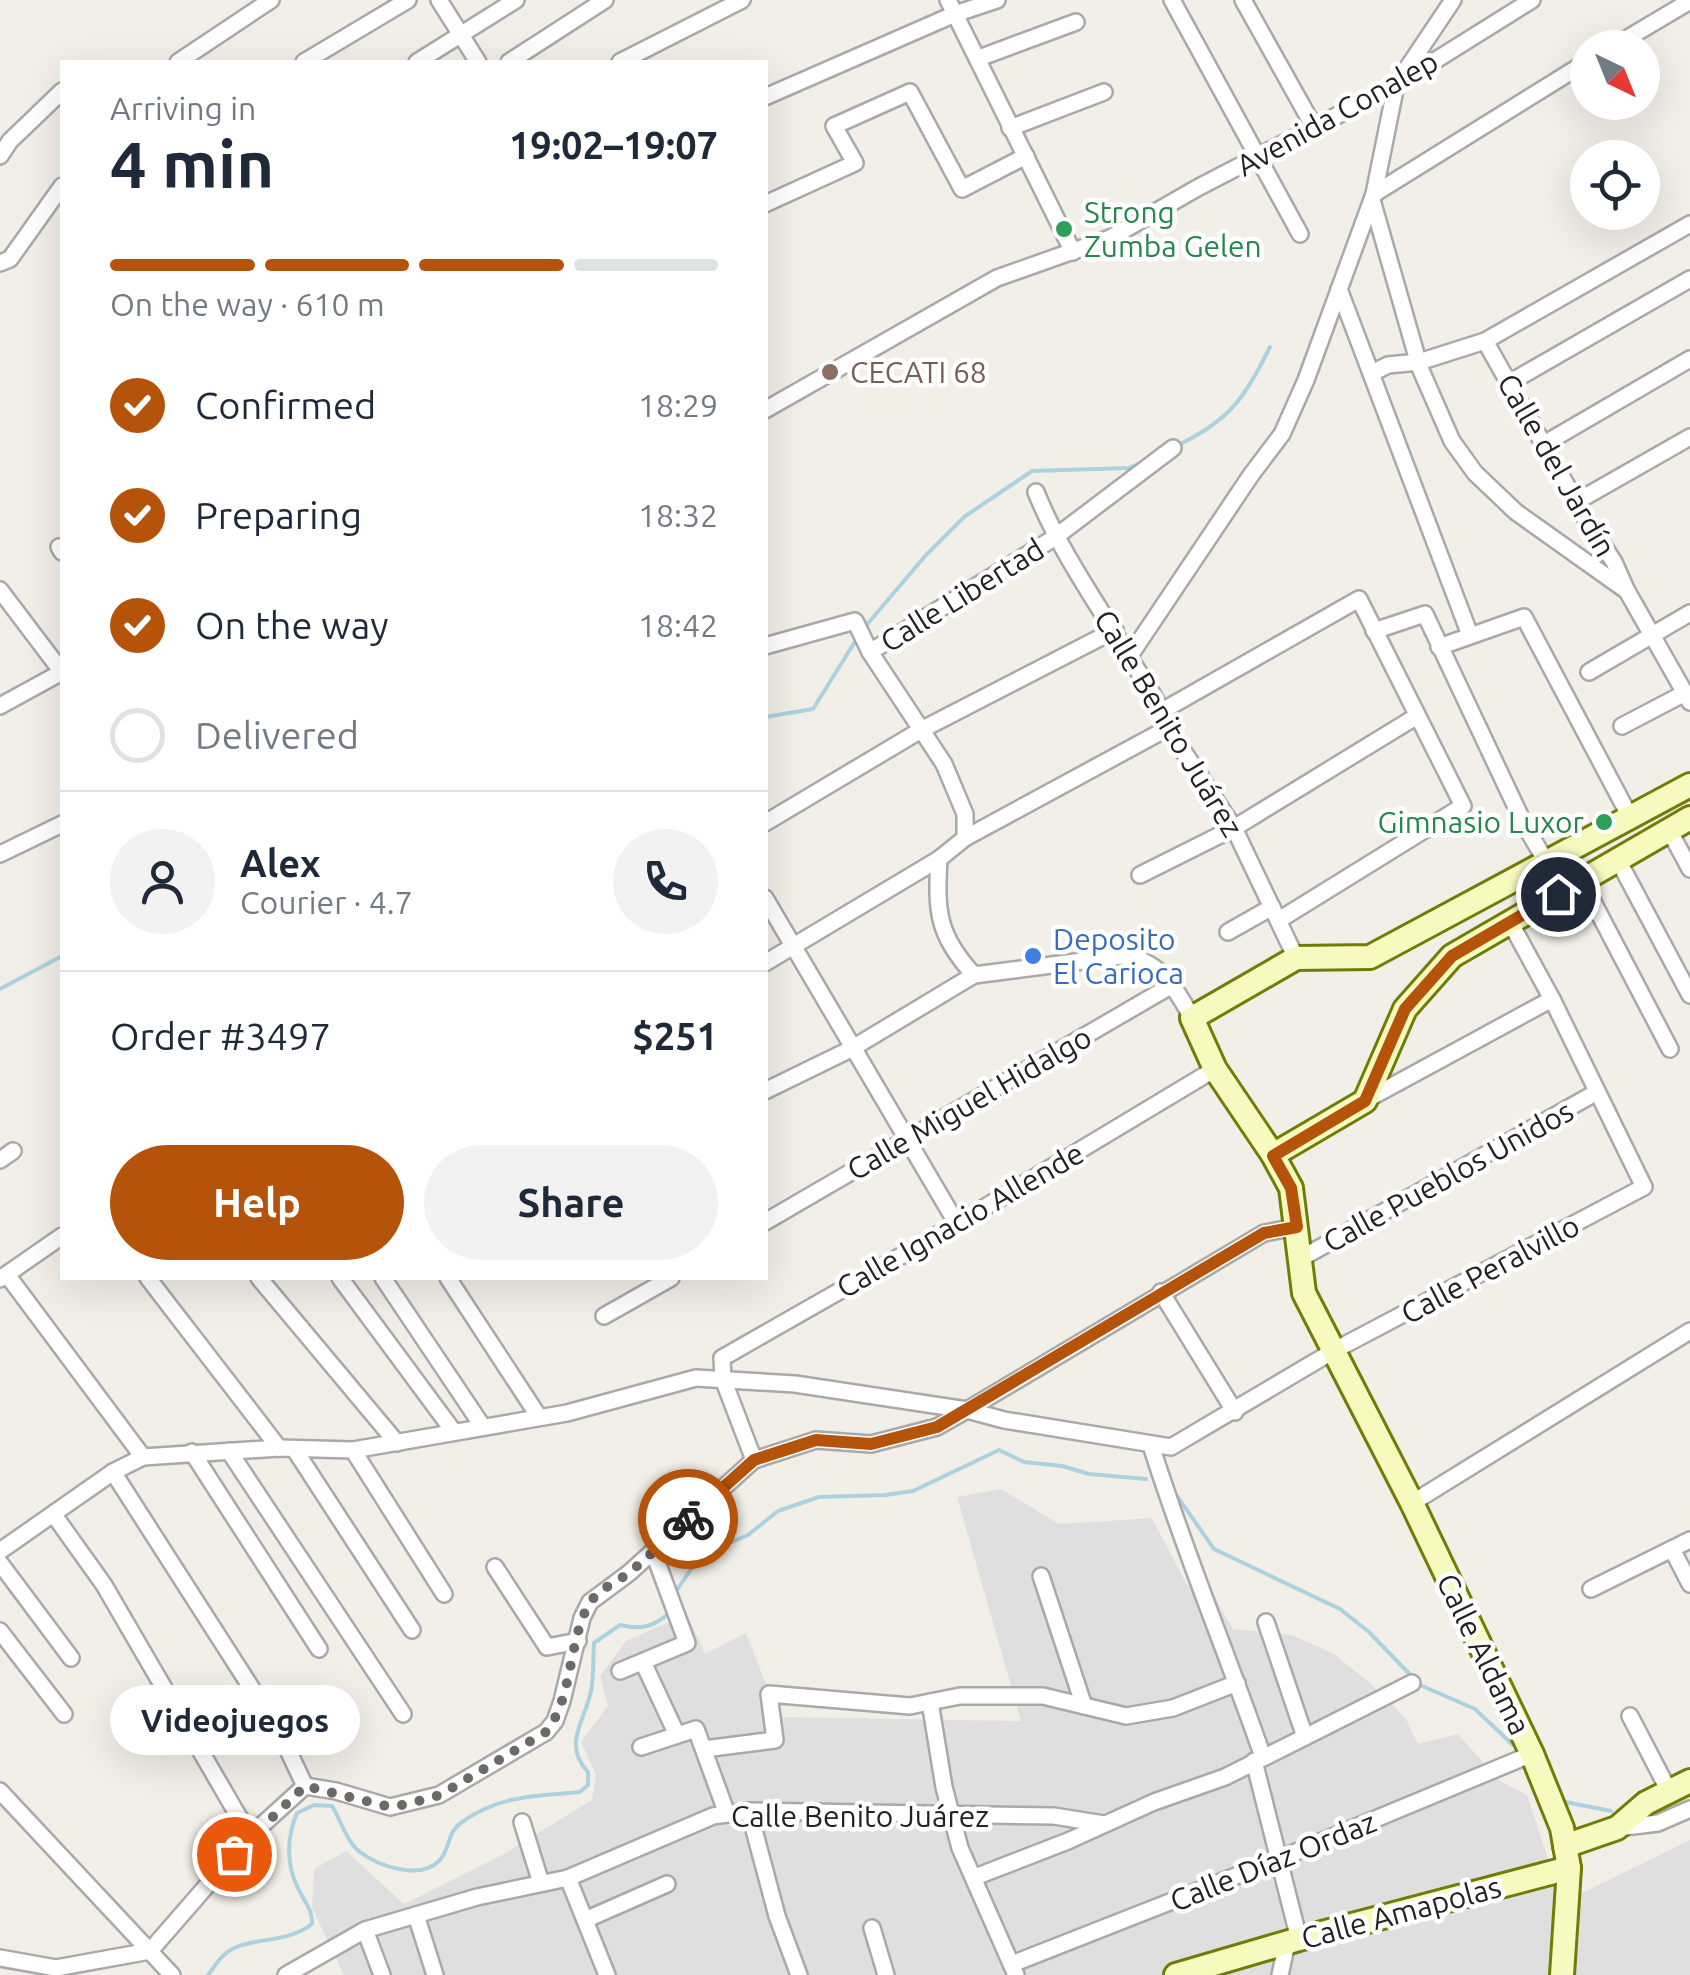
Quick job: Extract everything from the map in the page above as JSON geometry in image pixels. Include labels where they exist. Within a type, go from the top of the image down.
[{"type":"street","points":[[181,60],[271,0]]},
{"type":"street","points":[[307,60],[408,0]]},
{"type":"street","points":[[440,0],[477,60]]},
{"type":"street","points":[[420,60],[516,0]]},
{"type":"street","points":[[513,60],[605,0]]},
{"type":"street","points":[[624,60],[742,0]]},
{"type":"street","points":[[768,97],[951,7],[998,0]]},
{"type":"street","points":[[1172,0],[1300,234]]},
{"type":"street","points":[[1243,0],[1314,127]]},
{"type":"street","points":[[1129,657],[1196,554],[1282,434],[1306,380],[1373,197],[1396,84],[1453,0]]},
{"type":"street","name":"Avenida Conalep","points":[[768,408],[996,278],[1110,238],[1396,84],[1532,0]]},
{"type":"street","points":[[1641,30],[1690,1]]},
{"type":"street","points":[[951,7],[1073,252]]},
{"type":"street","points":[[979,58],[1076,22]]},
{"type":"street","points":[[1373,197],[1570,72]]},
{"type":"street","points":[[768,203],[855,163],[834,126],[910,92],[962,189],[1026,156]]},
{"type":"street","points":[[1010,128],[1104,92]]},
{"type":"street","points":[[0,156],[60,93]]},
{"type":"street","points":[[0,263],[10,259],[60,189]]},
{"type":"street","points":[[1373,197],[1418,362],[1452,441],[1475,473],[1516,512],[1627,590]]},
{"type":"street","points":[[1372,373],[1388,365],[1418,362],[1485,340],[1690,224]]},
{"type":"street","points":[[1509,383],[1690,279]]},
{"type":"street","points":[[1338,289],[1470,635]]},
{"type":"street","name":"Calle del Jardín","points":[[1485,340],[1688,697]]},
{"type":"street","points":[[1544,444],[1690,359]]},
{"type":"street","points":[[1576,502],[1690,437]]},
{"type":"street","name":"Calle Libertad","points":[[870,652],[1054,538],[1173,448]]},
{"type":"street","name":"Calle Benito Juárez","points":[[1036,492],[1054,538],[1115,630],[1168,728],[1234,828],[1296,958]]},
{"type":"street","points":[[0,590],[60,669]]},
{"type":"street","points":[[1162,711],[1358,598],[1463,806],[1276,913],[1228,932]]},
{"type":"street","points":[[1589,672],[1690,613]]},
{"type":"street","points":[[1374,631],[1425,614],[1524,824],[1548,863]]},
{"type":"street","points":[[1439,647],[1524,617],[1630,817]]},
{"type":"street","points":[[768,645],[855,621],[870,652],[944,764],[965,814],[965,838]]},
{"type":"street","points":[[768,821],[921,730],[1115,630]]},
{"type":"street","points":[[0,706],[60,673]]},
{"type":"street","points":[[1622,726],[1688,697]]},
{"type":"street","points":[[1140,875],[1234,828],[1417,716]]},
{"type":"street","points":[[768,961],[940,859],[965,838],[1168,728]]},
{"type":"street","points":[[768,1090],[851,1049],[974,975],[1138,957],[1174,984],[1192,1018],[1296,958],[1370,958],[1690,785]]},
{"type":"street","points":[[1365,1101],[1405,1009],[1452,956],[1680,824],[1690,869]]},
{"type":"street","points":[[0,854],[60,825]]},
{"type":"street","points":[[940,859],[940,926],[974,975]]},
{"type":"street","points":[[1618,860],[1690,994]]},
{"type":"street","points":[[1582,880],[1670,1049]]},
{"type":"street","points":[[768,903],[956,1224]]},
{"type":"street","points":[[1510,922],[1598,1092]]},
{"type":"street","points":[[1436,924],[1452,956]]},
{"type":"street","name":"Calle Miguel Hidalgo","points":[[768,1220],[1174,984]]},
{"type":"street","points":[[1273,1156],[1552,999]]},
{"type":"street","name":"Calle Aldama","points":[[1192,1018],[1215,1069],[1291,1188],[1304,1293],[1412,1503],[1532,1754],[1562,1828],[1567,1857],[1562,1975]]},
{"type":"street","name":"Calle Ignacio Allende","points":[[723,1379],[722,1358],[1215,1069]]},
{"type":"street","name":"Calle Peralvillo","points":[[1151,1445],[1170,1447],[1336,1350],[1644,1186],[1598,1092]]},
{"type":"street","name":"Calle Pueblos Unidos","points":[[1298,1260],[1598,1092]]},
{"type":"street","points":[[305,1786],[390,1807],[440,1795],[546,1732],[555,1721],[582,1618],[590,1602],[754,1460],[816,1440],[871,1444],[937,1427],[1264,1233],[1297,1227]]},
{"type":"street","points":[[60,1237],[4,1278],[142,1457]]},
{"type":"street","points":[[150,1280],[287,1449],[412,1630]]},
{"type":"street","points":[[260,1280],[397,1443]]},
{"type":"street","points":[[341,1280],[454,1432]]},
{"type":"street","points":[[384,1280],[483,1427]]},
{"type":"street","points":[[449,1280],[539,1417]]},
{"type":"street","points":[[604,1316],[667,1280]]},
{"type":"street","points":[[1161,1292],[1235,1412]]},
{"type":"street","points":[[1412,1503],[1690,1331]]},
{"type":"street","points":[[0,1551],[113,1472],[142,1457],[192,1452],[353,1450],[539,1417],[654,1392],[696,1378],[796,1384],[968,1410],[1004,1420],[1151,1445],[1181,1540],[1237,1682],[1258,1759],[1293,1941],[1280,1975]]},
{"type":"street","points":[[723,1379],[754,1460]]},
{"type":"street","points":[[734,1408],[754,1381]]},
{"type":"street","points":[[353,1450],[444,1594]]},
{"type":"street","points":[[229,1451],[403,1714]]},
{"type":"street","points":[[192,1452],[319,1648]]},
{"type":"street","points":[[113,1472],[279,1731],[305,1786]]},
{"type":"street","points":[[54,1516],[104,1585],[250,1836]]},
{"type":"street","points":[[1591,1589],[1690,1540]]},
{"type":"street","points":[[1672,1549],[1690,1584]]},
{"type":"street","points":[[620,1671],[687,1643],[652,1551]]},
{"type":"street","points":[[0,1562],[71,1658]]},
{"type":"street","points":[[495,1567],[548,1647],[578,1641]]},
{"type":"street","points":[[1041,1576],[1084,1706]]},
{"type":"street","points":[[1266,1622],[1305,1737]]},
{"type":"street","points":[[0,1631],[64,1714]]},
{"type":"street","points":[[643,1662],[677,1735]]},
{"type":"street","points":[[704,1749],[775,1740],[770,1694],[910,1706],[960,1696],[1043,1696],[1126,1716],[1160,1712],[1237,1682]]},
{"type":"street","name":"Calle Benito Juárez","points":[[975,1878],[1154,1802],[1226,1777],[1412,1683]]},
{"type":"street","points":[[930,1702],[960,1848],[1014,1970]]},
{"type":"street","points":[[1630,1716],[1679,1786]]},
{"type":"street","points":[[641,1748],[696,1729],[727,1814]]},
{"type":"street","name":"Calle Díaz Ordaz","points":[[1014,1970],[1532,1754]]},
{"type":"street","points":[[0,1958],[55,1971],[150,1951],[250,1836],[305,1786]]},
{"type":"street","name":"Calle Amapolas","points":[[1176,1975],[1567,1857],[1679,1786]]},
{"type":"street","points":[[0,1790],[172,1975]]},
{"type":"street","points":[[1617,1828],[1658,1824],[1690,1809]]},
{"type":"street","points":[[749,1811],[777,1916],[800,1975]]},
{"type":"street","name":"Calle Benito Juárez","points":[[286,1975],[366,1930],[477,1896],[568,1878],[713,1816],[749,1811],[1054,1816],[1104,1824]]},
{"type":"street","points":[[522,1822],[541,1884]]},
{"type":"street","points":[[568,1878],[607,1975]]},
{"type":"street","points":[[585,1920],[666,1884]]},
{"type":"street","points":[[416,1915],[436,1975]]},
{"type":"street","points":[[872,1928],[886,1975]]},
{"type":"street","points":[[366,1930],[382,1975]]},
{"type":"shaded area","points":[[1001,1489],[1059,1524],[1152,1518],[1187,1585],[1213,1594],[1233,1629],[1292,1635],[1334,1654],[1406,1719],[1418,1744],[1458,1734],[1500,1781],[1527,1795],[1556,1883],[1582,1893],[1690,1840],[1690,1975],[344,1975],[312,1908],[314,1869],[346,1851],[404,1904],[504,1854],[592,1800],[596,1775],[581,1742],[608,1706],[600,1676],[626,1641],[687,1614],[705,1654],[746,1633],[779,1717],[1021,1721],[957,1497]]},
{"type":"waterway","points":[[1176,446],[1233,407],[1270,347]]},
{"type":"waterway","points":[[864,628],[964,517],[1032,471],[1129,468],[1145,461]]},
{"type":"waterway","points":[[768,716],[813,709],[856,640]]},
{"type":"waterway","points":[[0,989],[60,957]]},
{"type":"waterway","points":[[675,1593],[691,1569],[718,1548],[748,1535],[778,1511],[819,1497],[913,1491],[999,1450],[1024,1462],[1146,1479]]},
{"type":"waterway","points":[[1177,1496],[1214,1549],[1340,1609],[1369,1632],[1420,1685],[1475,1709],[1513,1745]]},
{"type":"waterway","points":[[208,1975],[231,1949],[289,1935],[312,1924],[290,1859],[291,1831],[297,1813],[314,1805],[332,1806],[360,1852],[389,1866],[421,1870],[439,1861],[457,1826],[490,1806],[519,1798],[580,1792],[588,1785],[588,1772],[580,1762],[576,1742],[591,1691],[594,1643],[620,1625],[647,1626],[670,1612]]},
{"type":"waterway","points":[[1560,1801],[1611,1811]]},
{"type":"waterway","points":[[1651,1817],[1690,1801]]},
{"type":"way so far","points":[[234,1854],[305,1786],[390,1807],[408,1804],[440,1795],[504,1754],[537,1739],[555,1721],[582,1618],[590,1602],[629,1573],[688,1519]]},
{"type":"place","name":"Strong Zumba Gelen","points":[[1064,229]]},
{"type":"place","name":"CECATI 68","points":[[830,372]]},
{"type":"place","name":"Gimnasio Luxor","points":[[1604,822]]},
{"type":"place","name":"Deposito El Carioca","points":[[1033,956]]},
{"type":"place","name":"Videojuegos","points":[[234,1854]]},
{"type":"route","points":[[688,1519],[754,1460],[816,1440],[871,1444],[937,1427],[1264,1233],[1297,1227],[1291,1188],[1273,1156],[1365,1101],[1405,1009],[1452,956],[1558,894]]}]
